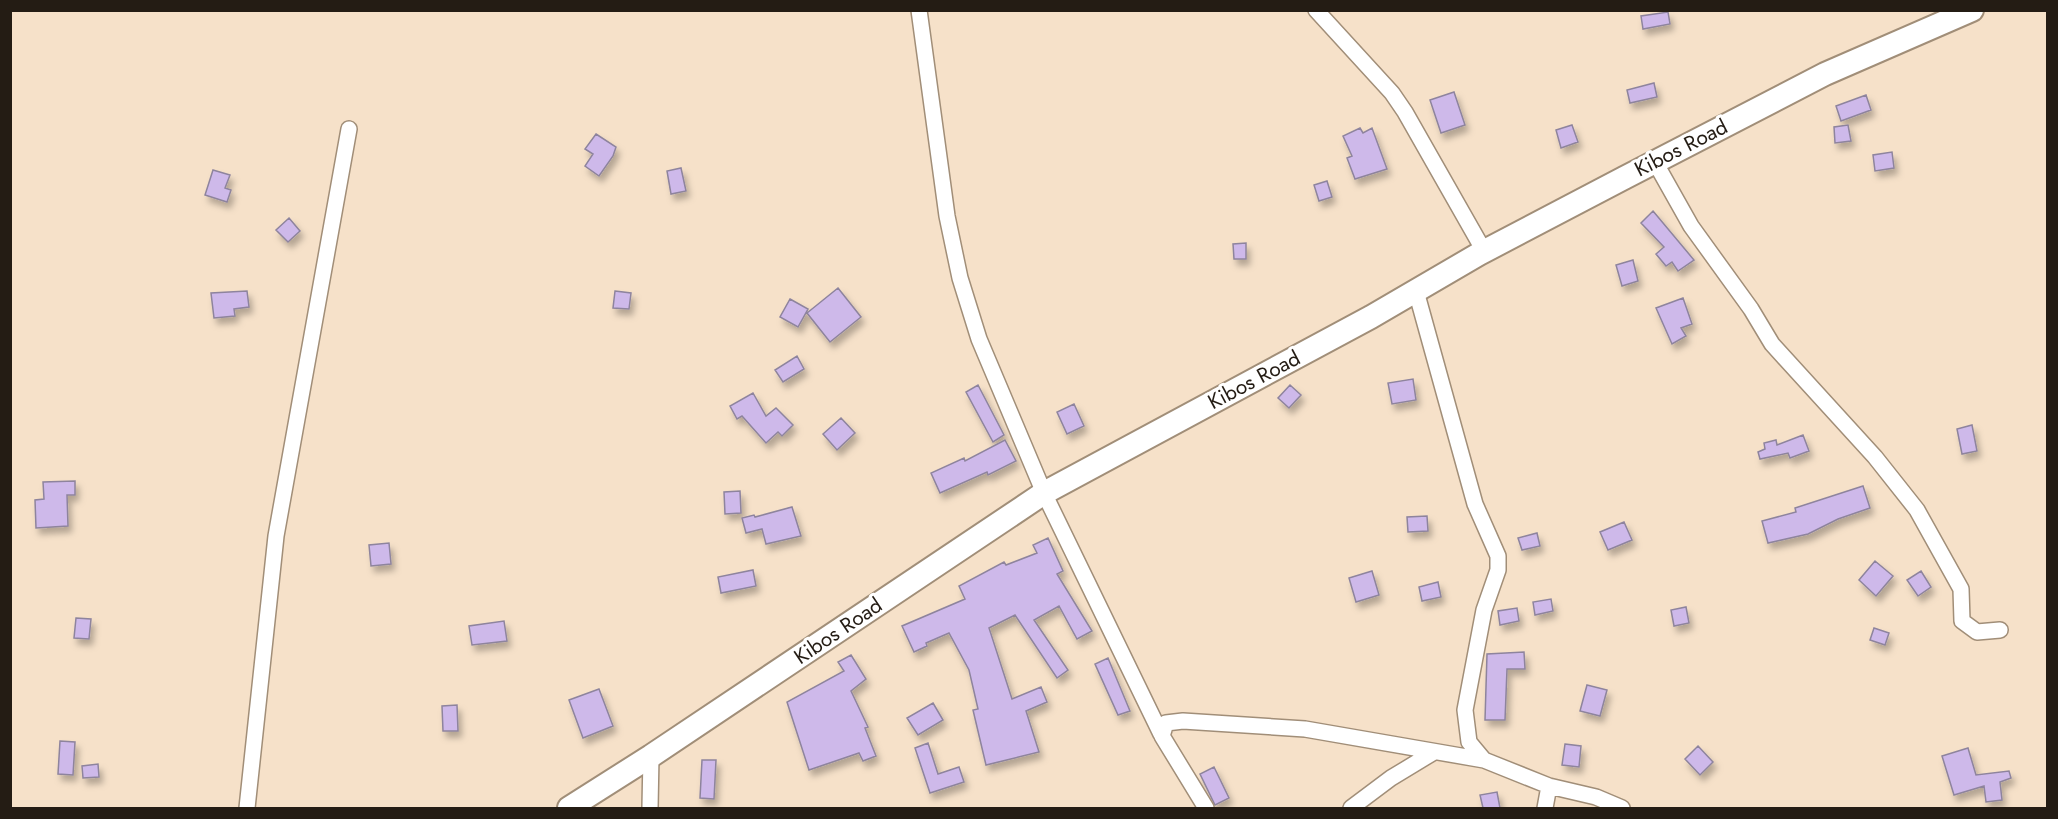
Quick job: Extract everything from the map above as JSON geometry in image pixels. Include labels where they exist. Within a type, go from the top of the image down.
[{"type":"main road","name":"Kibos Road","points":[[569,808],[651,756],[1044,493],[1416,291],[1484,251],[1825,74],[1972,10]]},
{"type":"street","points":[[919,10],[946,216],[960,278],[979,339],[1044,493],[1161,734],[1206,808]]},
{"type":"street","points":[[1316,10],[1398,103],[1484,251]]},
{"type":"street","points":[[247,808],[276,536],[348,129]]},
{"type":"street","points":[[1656,162],[1691,226],[1751,309],[1772,344],[1875,457],[1917,510],[1961,589],[1962,621],[1977,632],[2000,630]]},
{"type":"street","points":[[1416,291],[1475,504],[1498,556],[1498,570],[1484,610],[1465,710],[1469,742],[1484,760]]},
{"type":"street","points":[[1161,734],[1166,723],[1183,721],[1305,729],[1484,760],[1549,786],[1596,797],[1622,808]]},
{"type":"street","points":[[1351,808],[1391,778],[1434,752]]},
{"type":"street","points":[[650,808],[651,756]]},
{"type":"street","points":[[1545,808],[1549,786]]},
{"type":"building","points":[[1668,12],[1670,24],[1643,29],[1641,16]]},
{"type":"building","points":[[1654,83],[1657,97],[1630,103],[1627,90]]},
{"type":"building","points":[[1454,92],[1465,125],[1441,133],[1430,100]]},
{"type":"building","points":[[1866,95],[1871,110],[1841,121],[1836,106]]},
{"type":"building","points":[[1572,125],[1578,142],[1561,148],[1556,130]]},
{"type":"building","points":[[1848,125],[1851,141],[1835,143],[1834,127]]},
{"type":"building","points":[[1360,128],[1363,133],[1372,128],[1387,169],[1355,179],[1347,158],[1352,156],[1343,136]]},
{"type":"building","points":[[596,134],[616,147],[613,156],[599,176],[585,166],[593,154],[585,149]]},
{"type":"building","points":[[1892,152],[1894,168],[1875,171],[1873,155]]},
{"type":"building","points":[[681,168],[686,191],[671,194],[667,171]]},
{"type":"building","points":[[213,170],[230,175],[225,188],[231,190],[227,202],[205,195]]},
{"type":"building","points":[[1327,181],[1332,197],[1319,201],[1314,185]]},
{"type":"building","points":[[1653,211],[1694,260],[1678,271],[1672,262],[1666,266],[1656,254],[1664,247],[1641,223]]},
{"type":"building","points":[[289,218],[300,231],[288,242],[276,230]]},
{"type":"building","points":[[1246,243],[1246,259],[1234,259],[1233,244]]},
{"type":"building","points":[[1633,260],[1638,281],[1622,286],[1616,265]]},
{"type":"building","points":[[838,288],[861,317],[830,342],[807,313]]},
{"type":"building","points":[[247,291],[249,307],[234,309],[235,316],[214,318],[211,293]]},
{"type":"building","points":[[615,291],[631,293],[629,309],[613,308]]},
{"type":"building","points":[[1683,298],[1692,324],[1681,328],[1686,336],[1672,344],[1656,308]]},
{"type":"building","points":[[790,299],[808,309],[798,327],[780,317]]},
{"type":"building","points":[[797,356],[804,369],[783,382],[775,370]]},
{"type":"building","points":[[1413,379],[1416,400],[1392,404],[1388,383]]},
{"type":"building","points":[[978,385],[1004,435],[993,442],[966,392]]},
{"type":"building","points":[[1290,385],[1301,395],[1289,408],[1278,398]]},
{"type":"building","points":[[753,393],[766,416],[776,408],[793,425],[782,436],[778,432],[766,443],[742,416],[737,419],[730,406]]},
{"type":"building","points":[[1074,404],[1084,426],[1067,434],[1057,412]]},
{"type":"building","points":[[841,418],[855,433],[837,450],[823,434]]},
{"type":"building","points":[[1972,425],[1977,451],[1962,454],[1957,429]]},
{"type":"building","points":[[1803,435],[1809,451],[1790,458],[1788,453],[1760,459],[1758,452],[1765,449],[1764,443],[1776,440],[1777,445]]},
{"type":"building","points":[[1005,440],[1016,461],[988,475],[987,472],[940,493],[931,473],[964,458],[965,461]]},
{"type":"building","points":[[75,481],[75,495],[67,495],[68,526],[36,528],[35,500],[44,499],[43,482]]},
{"type":"building","points":[[1863,486],[1870,508],[1838,519],[1808,534],[1768,543],[1762,521],[1796,512],[1795,508]]},
{"type":"building","points":[[740,491],[741,513],[725,514],[724,492]]},
{"type":"building","points":[[792,507],[801,536],[766,544],[762,529],[746,533],[742,518],[754,515],[755,517]]},
{"type":"building","points":[[1427,516],[1428,531],[1408,532],[1407,517]]},
{"type":"building","points":[[1624,522],[1632,540],[1608,550],[1600,532]]},
{"type":"building","points":[[1537,533],[1540,546],[1522,550],[1518,538]]},
{"type":"building","points":[[1048,538],[1063,571],[1057,574],[1092,631],[1077,639],[1059,606],[1034,620],[1068,670],[1057,678],[1015,615],[989,628],[1012,699],[1041,687],[1047,702],[1026,711],[1039,752],[986,765],[973,710],[978,709],[969,670],[949,633],[926,643],[927,646],[914,652],[902,626],[965,599],[959,586],[1004,562],[1006,565],[1037,553],[1033,545]]},
{"type":"building","points":[[389,543],[391,564],[371,566],[369,545]]},
{"type":"building","points":[[1875,561],[1893,576],[1876,596],[1859,580]]},
{"type":"building","points":[[753,570],[756,586],[721,593],[718,577]]},
{"type":"building","points":[[1372,571],[1379,595],[1356,602],[1349,578]]},
{"type":"building","points":[[1921,571],[1931,587],[1918,596],[1907,580]]},
{"type":"building","points":[[1438,582],[1441,597],[1422,601],[1419,587]]},
{"type":"building","points":[[1551,599],[1553,611],[1535,615],[1533,602]]},
{"type":"building","points":[[1686,607],[1689,623],[1674,626],[1671,610]]},
{"type":"building","points":[[1517,608],[1519,621],[1500,625],[1498,611]]},
{"type":"building","points":[[76,618],[91,619],[89,639],[74,638]]},
{"type":"building","points":[[504,621],[507,641],[472,645],[469,626]]},
{"type":"building","points":[[1874,628],[1889,633],[1885,645],[1870,640]]},
{"type":"building","points":[[1524,652],[1525,669],[1507,669],[1505,720],[1485,720],[1487,654]]},
{"type":"building","points":[[851,655],[866,679],[851,691],[868,727],[865,728],[876,756],[863,761],[859,753],[809,770],[787,702],[844,671],[838,662]]},
{"type":"building","points":[[1108,658],[1130,711],[1118,715],[1095,664]]},
{"type":"building","points":[[1587,685],[1607,690],[1600,716],[1580,711]]},
{"type":"building","points":[[599,689],[613,726],[583,738],[569,700]]},
{"type":"building","points":[[933,703],[943,720],[918,735],[907,718]]},
{"type":"building","points":[[457,705],[458,731],[443,731],[442,706]]},
{"type":"building","points":[[60,741],[75,742],[73,775],[58,774]]},
{"type":"building","points":[[928,743],[938,774],[959,767],[964,782],[930,793],[915,748]]},
{"type":"building","points":[[1565,744],[1581,746],[1579,767],[1562,765]]},
{"type":"building","points":[[1698,746],[1713,762],[1700,775],[1685,759]]},
{"type":"building","points":[[1968,748],[1976,775],[2009,771],[2011,778],[2000,782],[2002,800],[1986,802],[1984,786],[1954,795],[1942,756]]},
{"type":"building","points":[[702,760],[716,760],[714,799],[700,798]]},
{"type":"building","points":[[98,764],[99,777],[83,778],[82,766]]},
{"type":"building","points":[[1214,767],[1229,798],[1215,805],[1200,774]]},
{"type":"building","points":[[1497,792],[1500,808],[1483,808],[1480,795]]}]
